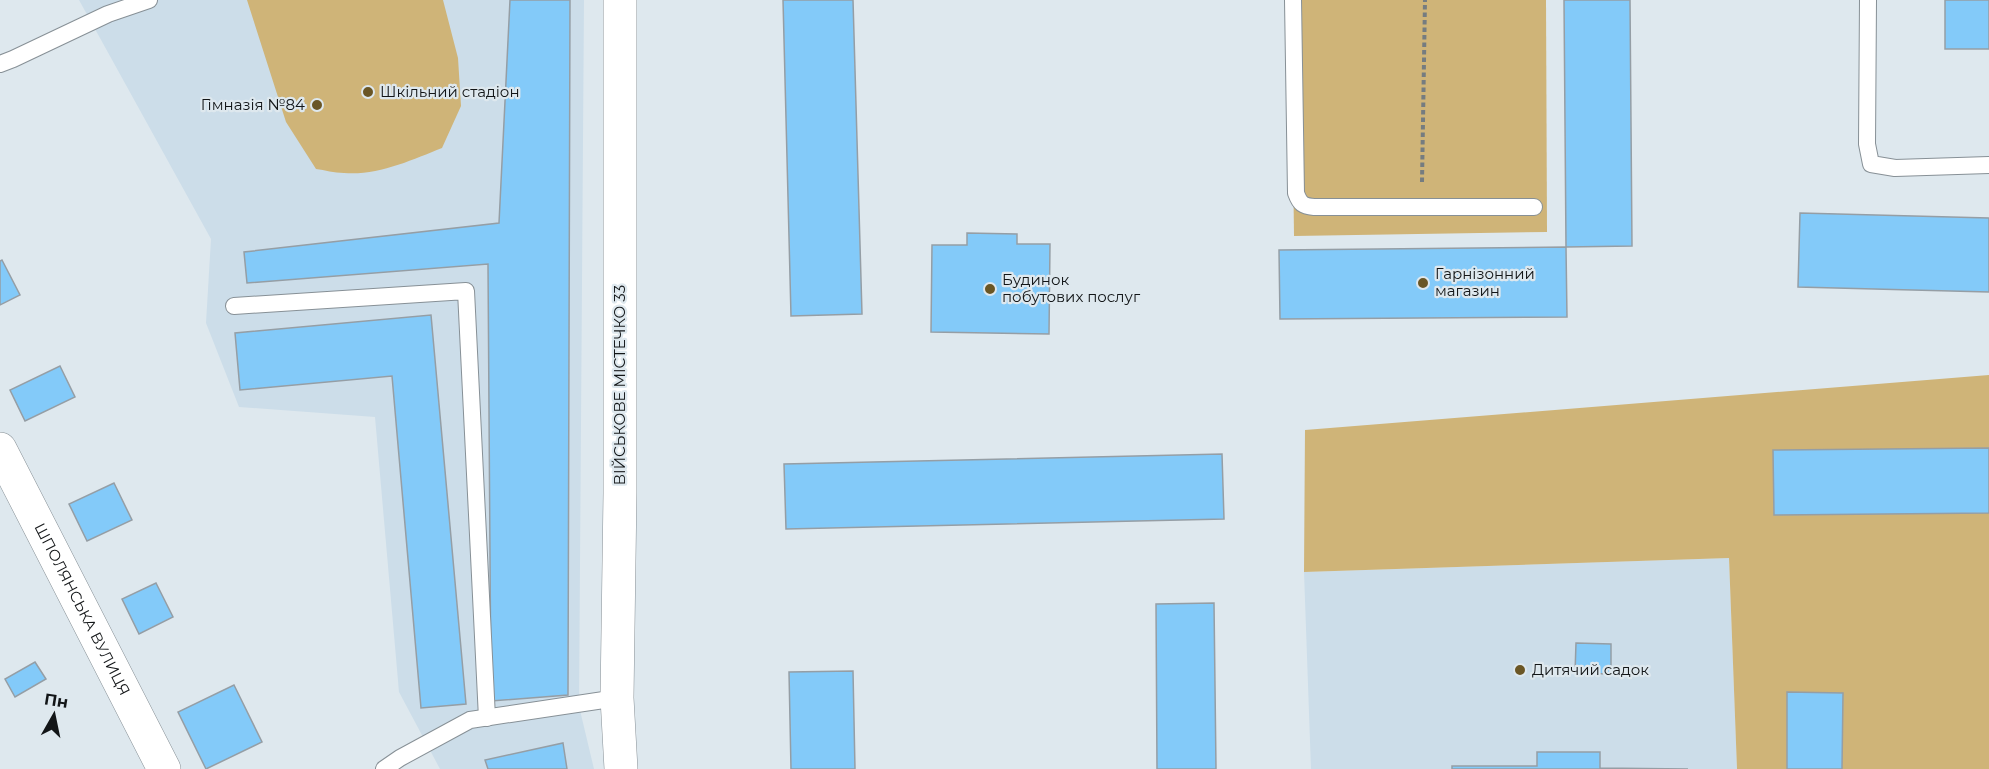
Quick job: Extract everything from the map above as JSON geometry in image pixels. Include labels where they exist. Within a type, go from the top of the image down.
[{"type":"street","name":"ВІЙСЬКОВЕ МІСТЕЧКО 33","points":[[620,0],[620,493],[617,698],[621,769]]},
{"type":"street","name":"ШПОЛЯНСЬКА ВУЛИЦЯ","points":[[0,449],[164,769]]},
{"type":"lane","points":[[0,64],[108,14],[149,0]]},
{"type":"lane","points":[[1293,0],[1296,193],[1299,202],[1304,206],[1314,207],[1534,207]]},
{"type":"lane","points":[[1868,0],[1866,144],[1871,164],[1895,168],[1989,165]]},
{"type":"lane","points":[[234,306],[466,291],[487,718]]},
{"type":"lane","points":[[384,769],[470,720],[617,698]]},
{"type":"path","points":[[1422,206],[1425,0]]},
{"type":"shaded area","points":[[79,0],[584,0],[579,706],[594,769],[440,769],[399,692],[375,417],[239,407],[206,323],[211,239]]},
{"type":"shaded area","name":"Шкільний стадіон","points":[[247,0],[443,0],[458,58],[461,106],[442,148],[382,170],[340,173],[316,169],[286,122]]},
{"type":"shaded area","points":[[1291,0],[1546,0],[1547,232],[1294,236]]},
{"type":"shaded area","points":[[1989,375],[1989,769],[1737,769],[1729,558],[1304,572],[1305,430]]},
{"type":"shaded area","name":"Дитячий садок","points":[[1729,558],[1737,769],[1311,769],[1304,572]]},
{"type":"building","points":[[510,0],[570,0],[568,695],[491,701],[488,264],[247,283],[244,252],[499,223]]},
{"type":"building","points":[[783,0],[853,0],[862,314],[791,316]]},
{"type":"building","points":[[1564,0],[1630,0],[1632,246],[1566,247]]},
{"type":"building","points":[[1945,0],[1989,0],[1989,49],[1945,49]]},
{"type":"building","points":[[1800,213],[1989,218],[1989,292],[1798,287]]},
{"type":"building","name":"Будинок побутових послуг","points":[[967,233],[1017,234],[1017,244],[1050,244],[1049,334],[931,332],[932,245],[967,245]]},
{"type":"building","name":"Гарнізонний магазин","points":[[1566,247],[1567,317],[1280,319],[1279,250]]},
{"type":"building","points":[[2,260],[20,295],[0,305],[0,261]]},
{"type":"building","points":[[431,315],[466,704],[421,708],[392,376],[240,390],[235,333]]},
{"type":"building","points":[[60,366],[75,397],[25,421],[10,390]]},
{"type":"building","points":[[1989,448],[1989,513],[1774,515],[1773,450]]},
{"type":"building","points":[[1222,454],[1224,519],[786,529],[784,464]]},
{"type":"building","points":[[114,483],[132,520],[87,541],[69,504]]},
{"type":"building","points":[[156,583],[173,617],[139,634],[122,599]]},
{"type":"building","points":[[1214,603],[1216,769],[1157,769],[1156,604]]},
{"type":"building","points":[[1576,643],[1611,644],[1611,674],[1575,673]]},
{"type":"building","points":[[35,662],[46,679],[15,697],[5,679]]},
{"type":"building","points":[[853,671],[855,769],[791,769],[789,672]]},
{"type":"building","points":[[234,685],[262,742],[206,769],[178,712]]},
{"type":"building","points":[[1787,692],[1843,693],[1842,769],[1787,769]]},
{"type":"building","points":[[563,743],[567,769],[488,769],[485,760]]},
{"type":"building","points":[[1537,752],[1600,752],[1600,768],[1688,769],[1452,769],[1452,766],[1537,766]]},
{"type":"place","name":"Шкільний стадіон","points":[[368,92]]},
{"type":"place","name":"Гімназія №84","points":[[317,105]]},
{"type":"place","name":"Гарнізонний магазин","points":[[1423,283]]},
{"type":"place","name":"Будинок побутових послуг","points":[[990,289]]},
{"type":"place","name":"Дитячий садок","points":[[1520,670]]}]
